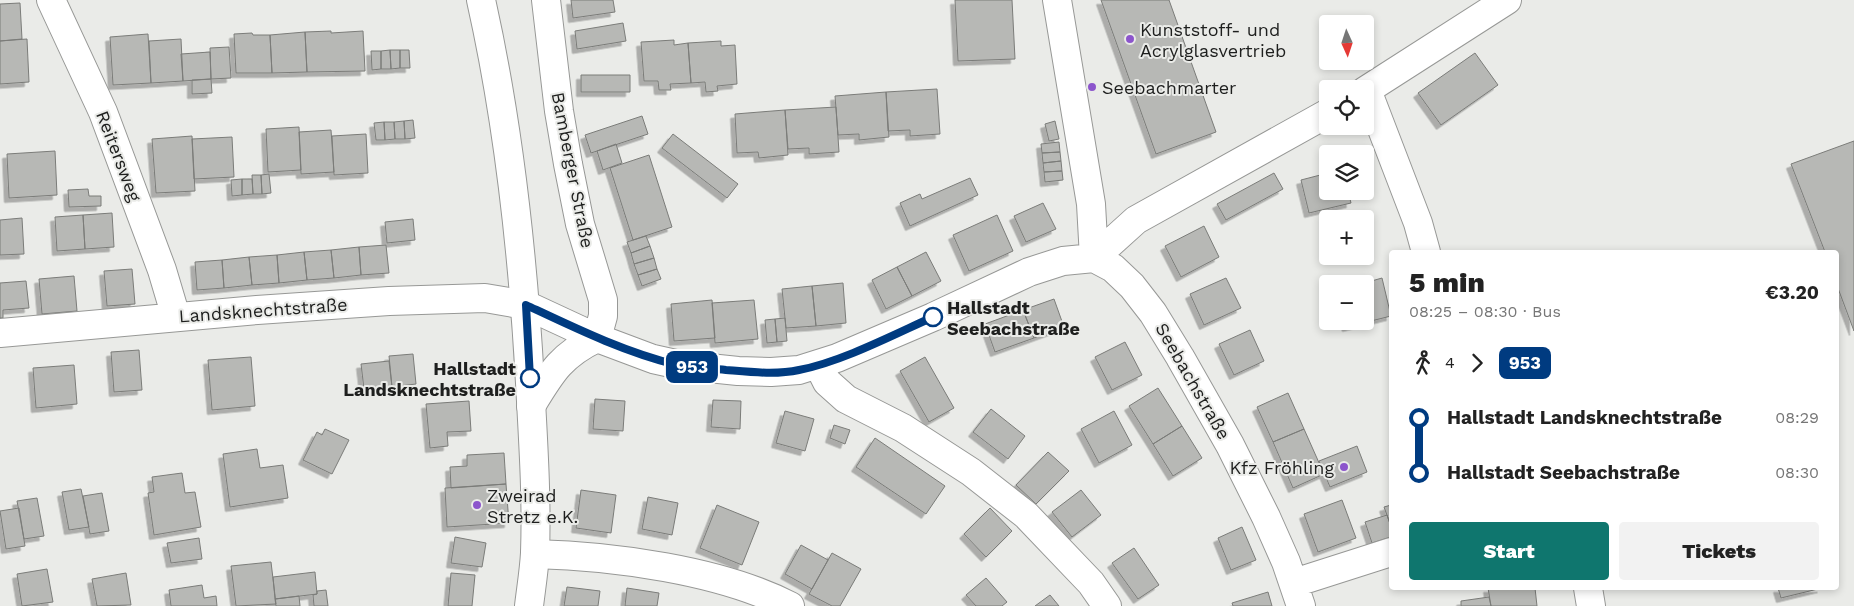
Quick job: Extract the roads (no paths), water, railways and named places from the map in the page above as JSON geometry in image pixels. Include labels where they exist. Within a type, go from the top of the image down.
[{"type":"street","name":"Reitersweg","points":[[51,0],[103,112],[162,270],[176,317]]},
{"type":"street","points":[[481,0],[500,96],[526,305],[535,554],[529,606]]},
{"type":"street","name":"Bamberger Straße","points":[[546,0],[559,111],[568,164],[580,224],[603,300],[603,316],[597,338]]},
{"type":"street","points":[[1057,0],[1091,204],[1094,258]]},
{"type":"street","points":[[1374,85],[1507,0]]},
{"type":"street","points":[[1374,110],[1418,223],[1425,250]]},
{"type":"street","points":[[526,305],[597,338],[680,365],[738,371],[771,372],[799,370],[879,341],[1030,272],[1063,260],[1094,258],[1136,220],[1319,117]]},
{"type":"street","name":"Seebachstraße","points":[[1094,258],[1113,268],[1132,286],[1153,313],[1180,357],[1230,445],[1261,508],[1298,595]]},
{"type":"street","name":"Landsknechtstraße","points":[[0,333],[176,317],[389,301],[485,298],[526,305]]},
{"type":"street","points":[[531,406],[547,379],[562,360],[579,346],[597,338]]},
{"type":"street","points":[[818,364],[827,382],[846,398],[903,428],[971,472],[1026,515],[1091,584],[1107,606]]},
{"type":"street","points":[[1298,595],[1389,553]]},
{"type":"street","points":[[535,554],[564,555],[626,562],[693,573],[736,585],[774,598],[790,606]]},
{"type":"street","points":[[1588,590],[1591,606]]},
{"type":"place","name":"Kunststoff- und Acrylglasvertrieb","points":[[1130,39]]},
{"type":"place","name":"Seebachmarter","points":[[1092,87]]},
{"type":"place","name":"Hallstadt Seebachstraße","points":[[933,317]]},
{"type":"place","name":"Hallstadt Landsknechtstraße","points":[[530,378]]},
{"type":"place","name":"Kfz Fröhling","points":[[1344,467]]},
{"type":"place","name":"Zweirad Stretz e.K.","points":[[477,505]]}]
